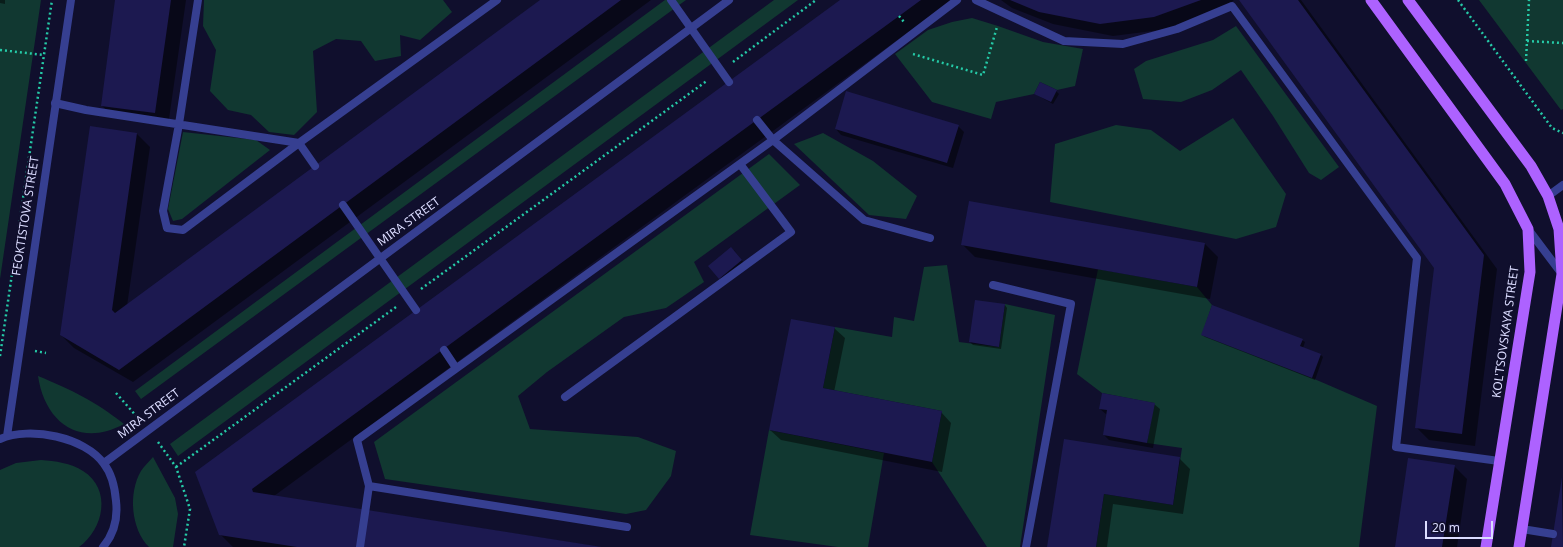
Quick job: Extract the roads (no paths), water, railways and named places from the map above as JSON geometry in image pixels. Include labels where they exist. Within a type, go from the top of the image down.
[{"type":"main road","name":"KOL'TSOVSKAYA STREET","points":[[1370,0],[1505,184],[1528,229],[1530,272],[1486,547]]},
{"type":"main road","points":[[1408,0],[1531,166],[1548,196],[1559,229],[1562,274],[1519,547]]},
{"type":"street","name":"FEOKTISTOVA STREET","points":[[3,438],[71,0]]},
{"type":"street","points":[[198,0],[179,124],[163,211],[167,228],[183,230],[299,143],[497,0]]},
{"type":"street","points":[[671,0],[729,82]]},
{"type":"street","name":"MIRA STREET","points":[[104,463],[729,0]]},
{"type":"street","points":[[360,547],[369,486],[357,440],[773,140],[957,0]]},
{"type":"street","points":[[976,0],[1064,41],[1123,44],[1178,29],[1232,6],[1417,258],[1396,446],[1500,461]]},
{"type":"street","points":[[55,103],[86,110],[299,143],[315,166]]},
{"type":"street","points":[[757,120],[773,140],[864,220],[930,238]]},
{"type":"street","points":[[565,396],[790,232],[740,164]]},
{"type":"street","points":[[1548,196],[1563,185]]},
{"type":"street","points":[[343,205],[416,310]]},
{"type":"street","points":[[1528,229],[1562,274]]},
{"type":"street","points":[[993,285],[1071,304],[1026,547]]},
{"type":"street","points":[[444,350],[456,368]]},
{"type":"street","points":[[3,438],[36,433],[52,435],[90,450],[104,463],[114,486],[117,509],[113,532],[103,547]]},
{"type":"street","points":[[369,486],[627,527]]},
{"type":"street","points":[[1522,529],[1553,534]]}]
